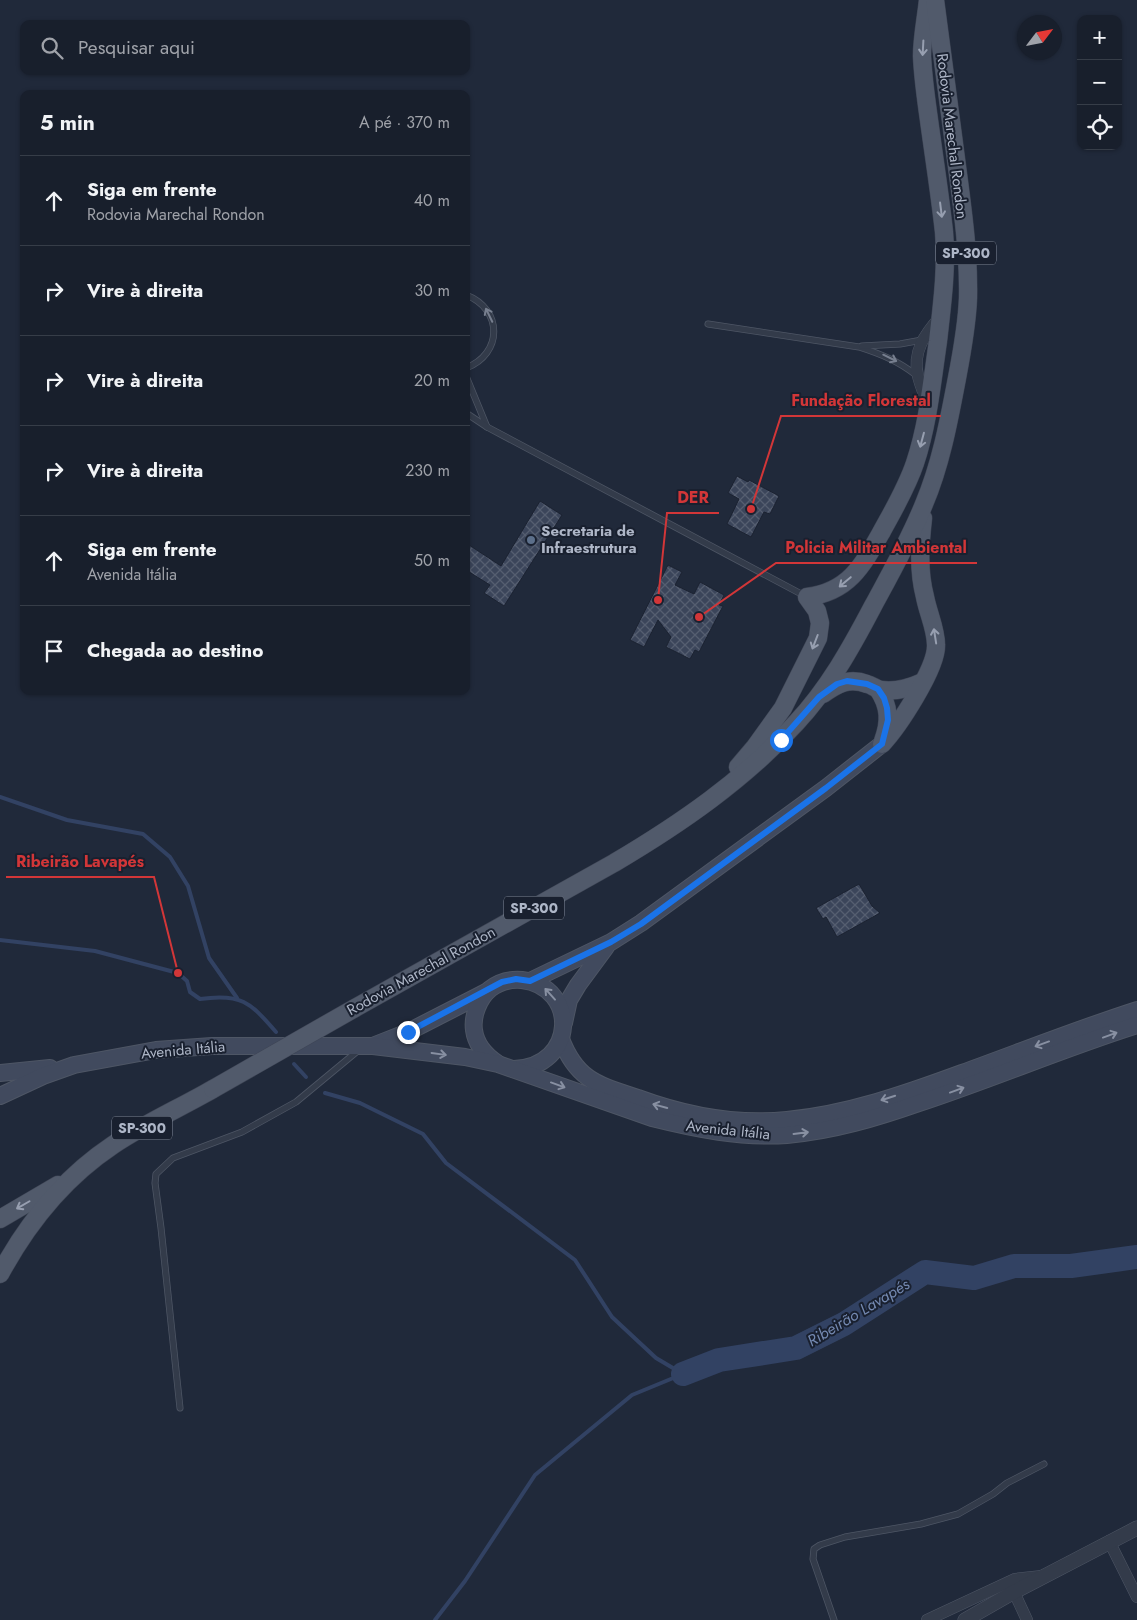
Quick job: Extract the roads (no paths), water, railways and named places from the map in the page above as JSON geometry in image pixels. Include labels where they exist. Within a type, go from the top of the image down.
[{"type":"main road","points":[[807,597],[822,596],[836,590],[849,580],[871,551],[905,488],[923,436],[941,315],[945,266],[944,234],[923,77],[922,55],[928,0]]},
{"type":"main road","name":"Rodovia Marechal Rondon","points":[[0,1274],[30,1225],[52,1199],[76,1174],[114,1144],[213,1090],[652,841],[732,784],[798,722],[819,697],[862,626],[925,502],[940,457],[951,410],[963,342],[968,299],[966,252],[962,206],[935,0]]},
{"type":"main road","points":[[530,981],[611,942],[641,924],[834,782],[882,744],[894,732],[934,661],[936,646],[920,573],[925,502]]},
{"type":"main road","points":[[708,801],[755,747],[783,708],[818,638],[820,623],[817,611],[807,597]]},
{"type":"main road","points":[[819,697],[837,684],[847,681],[867,684],[888,691],[913,687],[923,682]]},
{"type":"main road","points":[[878,689],[886,703],[888,720],[882,744]]},
{"type":"main road","points":[[562,1033],[562,1011],[555,998],[544,987],[530,981],[516,979],[502,982],[489,990],[480,1001],[475,1015],[474,1030],[478,1044],[486,1056],[505,1066],[528,1068],[542,1063],[554,1053],[562,1033],[569,1000],[578,985],[611,942]]},
{"type":"main road","name":"Avenida Itália","points":[[368,1046],[408,1032],[489,990]]},
{"type":"main road","name":"Avenida Itália","points":[[562,1033],[572,1063],[592,1081],[604,1086],[656,1105],[704,1116],[756,1121],[785,1120],[841,1112],[878,1102],[936,1083],[1137,1010]]},
{"type":"main road","name":"Avenida Itália","points":[[0,1096],[74,1065],[156,1050],[181,1047],[368,1046],[465,1058],[505,1066],[652,1118],[678,1125],[755,1135],[786,1135],[845,1126],[882,1116],[1137,1025]]},
{"type":"main road","points":[[0,1073],[74,1065]]},
{"type":"main road","points":[[0,1219],[76,1174]]},
{"type":"street","points":[[928,408],[918,377],[917,354],[922,340],[941,315]]},
{"type":"street","points":[[965,1620],[1109,1541],[1137,1528]]},
{"type":"street","points":[[1109,1541],[1137,1597]]},
{"type":"street","points":[[927,1620],[1015,1579],[1046,1576]]},
{"type":"street","points":[[1014,1592],[1027,1620]]},
{"type":"lane","points":[[470,296],[475,298],[485,307],[492,318],[494,331],[492,344],[486,356],[476,365],[470,367]]},
{"type":"lane","points":[[708,324],[859,347],[884,355],[901,364],[918,377]]},
{"type":"lane","points":[[859,347],[900,344],[922,340]]},
{"type":"lane","points":[[470,385],[488,427]]},
{"type":"lane","points":[[470,416],[488,427],[807,597]]},
{"type":"lane","points":[[180,1408],[155,1183],[156,1174],[173,1158],[242,1132],[296,1102],[368,1046]]},
{"type":"lane","points":[[834,1620],[814,1559],[814,1549],[820,1545],[845,1537],[921,1524],[958,1514],[993,1494],[1007,1483],[1044,1464]]},
{"type":"waterway","points":[[0,797],[67,820],[143,834],[170,857],[188,886],[209,958],[237,998]]},
{"type":"waterway","name":"Ribeirão Lavapés","points":[[0,940],[95,951],[178,973],[187,981],[190,992],[200,999],[226,997],[244,1002],[259,1013],[276,1032]]},
{"type":"waterway","name":"Ribeirão Lavapés","points":[[294,1064],[306,1077]]},
{"type":"waterway","name":"Ribeirão Lavapés","points":[[325,1093],[360,1103],[423,1134],[446,1163],[575,1260],[612,1317],[656,1358],[683,1374]]},
{"type":"waterway","name":"Ribeirão Lavapés","points":[[683,1374],[719,1360],[796,1348],[844,1324],[925,1272],[974,1278],[1014,1266],[1071,1266],[1137,1257]]},
{"type":"waterway","points":[[435,1620],[465,1581],[535,1475],[632,1395],[683,1374]]},
{"type":"place","name":"Fundação Florestal","points":[[751,509]]},
{"type":"place","name":"Secretaria de Infraestrutura","points":[[531,540]]},
{"type":"place","name":"DER","points":[[658,600]]},
{"type":"place","name":"Policia Militar Ambiental","points":[[699,617]]},
{"type":"place","name":"Ribeirão Lavapés","points":[[178,973]]}]
